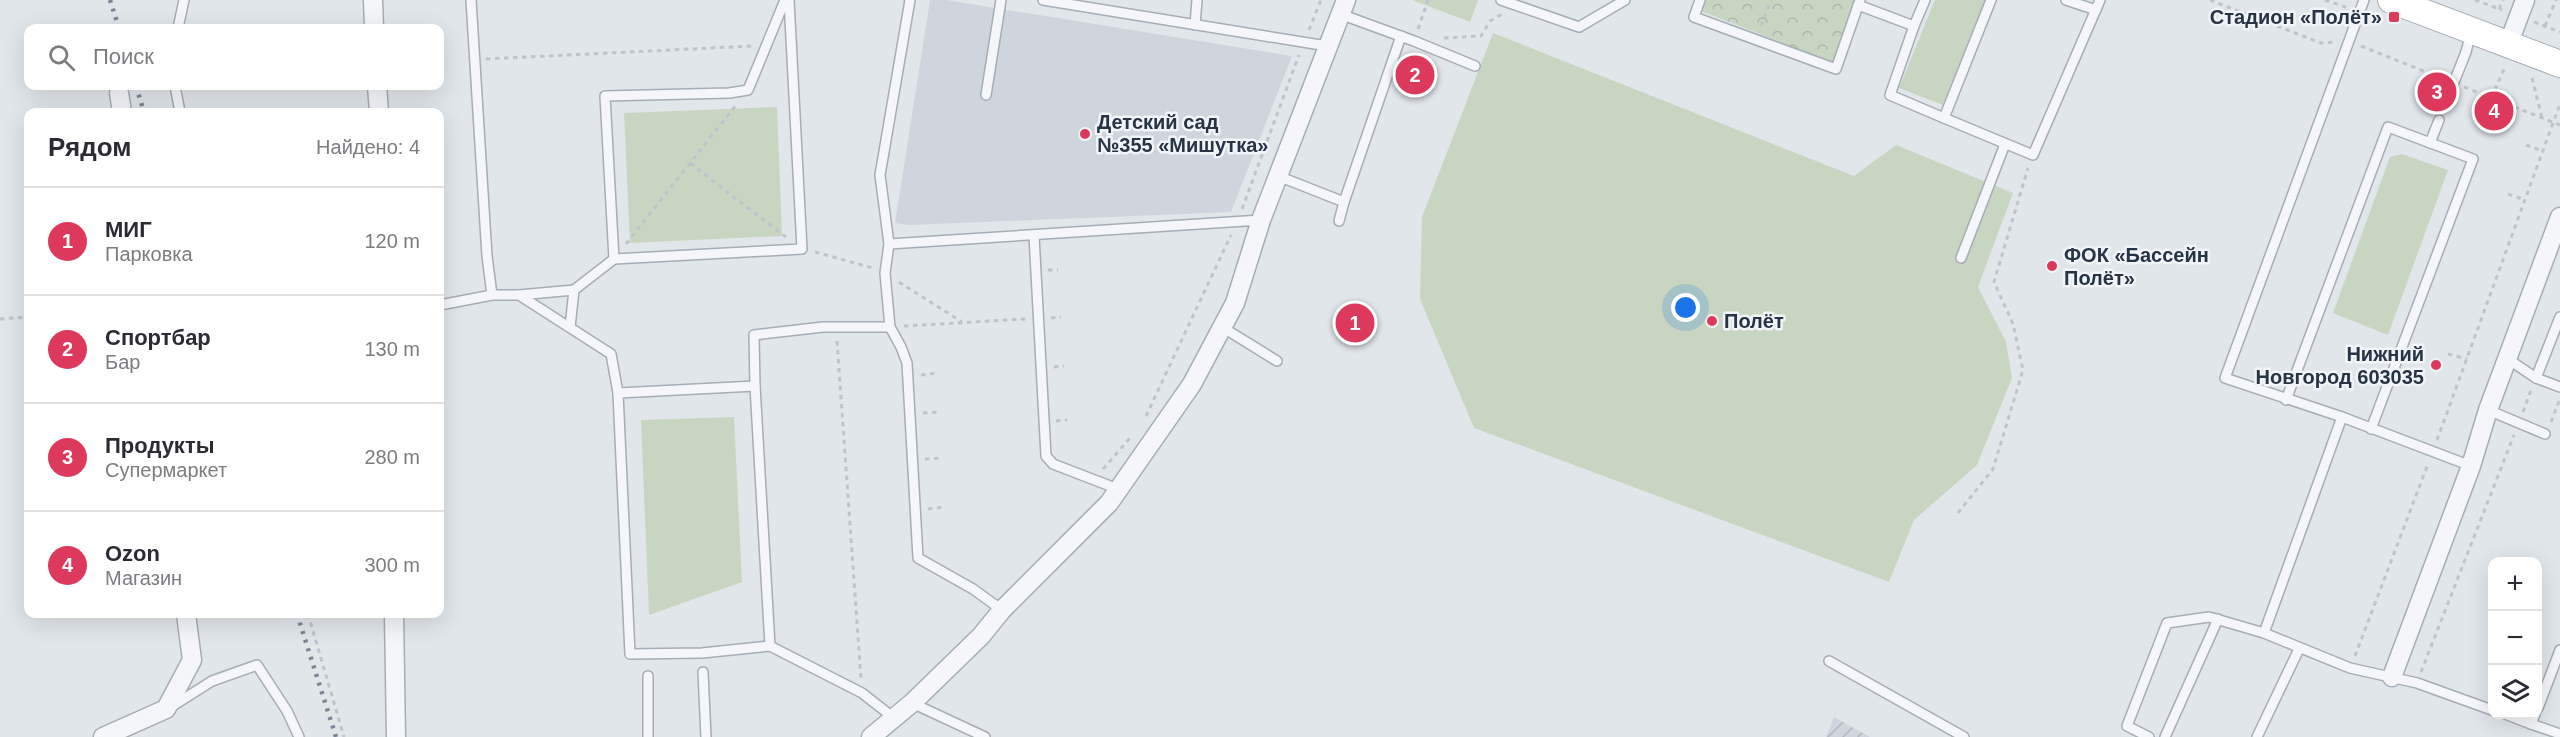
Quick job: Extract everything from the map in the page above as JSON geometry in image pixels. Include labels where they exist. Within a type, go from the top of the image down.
[{"type":"street","points":[[373,0],[374,24]]},
{"type":"street","points":[[2391,0],[2422,6],[2471,31],[2506,56],[2560,64]]},
{"type":"street","points":[[2506,56],[2525,0]]},
{"type":"street","points":[[871,737],[912,703],[981,636],[1002,610],[1109,503],[1192,384],[1235,303],[1261,220],[1343,7]]},
{"type":"street","points":[[377,90],[379,108]]},
{"type":"street","points":[[119,93],[121,108]]},
{"type":"street","points":[[2392,677],[2471,466],[2488,410],[2560,219]]},
{"type":"street","points":[[103,737],[166,709],[192,660],[187,618]]},
{"type":"street","points":[[394,618],[396,737]]},
{"type":"lane","points":[[179,24],[184,0]]},
{"type":"lane","points":[[471,0],[487,256],[492,295]]},
{"type":"lane","points":[[614,259],[606,96],[729,93],[748,90],[787,0]]},
{"type":"lane","points":[[444,304],[492,295],[574,290],[614,259],[802,249],[787,0]]},
{"type":"lane","points":[[910,0],[880,175],[889,244],[885,273],[890,327],[907,363],[918,558],[1002,610]]},
{"type":"lane","points":[[986,95],[1001,0]]},
{"type":"lane","points":[[1043,0],[1097,4],[1195,25],[1327,46]]},
{"type":"lane","points":[[1195,25],[1197,0]]},
{"type":"lane","points":[[1501,0],[1579,27],[1625,0]]},
{"type":"lane","points":[[1700,0],[1694,17],[1836,69],[1859,3],[1914,26]]},
{"type":"lane","points":[[1924,0],[1890,95],[2033,155],[2100,0]]},
{"type":"lane","points":[[1944,118],[1991,0]]},
{"type":"lane","points":[[2066,0],[2096,10]]},
{"type":"lane","points":[[2364,0],[2225,378],[2342,417],[2471,466]]},
{"type":"lane","points":[[1343,7],[1401,36],[1475,66]]},
{"type":"lane","points":[[2452,88],[2471,31]]},
{"type":"lane","points":[[1339,221],[1401,36]]},
{"type":"lane","points":[[176,90],[179,108]]},
{"type":"lane","points":[[2430,143],[2439,120]]},
{"type":"lane","points":[[2286,400],[2388,127],[2473,159],[2371,429]]},
{"type":"lane","points":[[1961,258],[2005,144]]},
{"type":"lane","points":[[1278,176],[1344,202]]},
{"type":"lane","points":[[889,244],[1261,220]]},
{"type":"lane","points":[[1034,236],[1046,456],[1053,464],[1118,489]]},
{"type":"lane","points":[[570,327],[574,290]]},
{"type":"lane","points":[[519,295],[611,354],[618,393],[630,654],[702,653],[770,646],[862,693],[894,718]]},
{"type":"lane","points":[[2536,378],[2560,317]]},
{"type":"lane","points":[[770,646],[754,335],[836,327],[890,327]]},
{"type":"lane","points":[[1222,327],[1277,361]]},
{"type":"lane","points":[[2508,359],[2536,378],[2560,387]]},
{"type":"lane","points":[[618,393],[755,386]]},
{"type":"lane","points":[[2488,410],[2545,434]]},
{"type":"lane","points":[[2264,633],[2342,417]]},
{"type":"lane","points":[[2150,737],[2127,726],[2167,623],[2209,616],[2264,633],[2350,669],[2417,683],[2488,708]]},
{"type":"lane","points":[[2165,737],[2218,619]]},
{"type":"lane","points":[[2258,737],[2299,648]]},
{"type":"lane","points":[[2542,697],[2560,650]]},
{"type":"lane","points":[[1829,661],[1964,737]]},
{"type":"lane","points":[[166,709],[212,681],[257,665],[287,711],[299,737]]},
{"type":"lane","points":[[703,672],[706,737]]},
{"type":"lane","points":[[648,676],[648,737]]},
{"type":"lane","points":[[912,703],[985,737]]},
{"type":"lane","points":[[2533,719],[2560,734]]},
{"type":"path","points":[[1142,426],[1237,222],[1321,0]]},
{"type":"path","points":[[1414,41],[1428,0]]},
{"type":"path","points":[[1756,39],[1771,0]]},
{"type":"path","points":[[2213,0],[2321,43],[2350,41],[2452,88],[2492,98],[2560,126]]},
{"type":"path","points":[[2499,9],[2502,0]]},
{"type":"path","points":[[2545,26],[2556,0]]},
{"type":"path","points":[[1481,36],[1490,21]]},
{"type":"path","points":[[475,59],[766,46]]},
{"type":"path","points":[[2492,98],[2506,56]]},
{"type":"path","points":[[2532,76],[2542,118]]},
{"type":"path","points":[[614,259],[748,90]]},
{"type":"path","points":[[2350,669],[2433,453],[2560,104]]},
{"type":"path","points":[[2526,145],[2543,151]]},
{"type":"path","points":[[1958,513],[1993,469],[2023,370],[2013,324],[1994,282],[2033,155]]},
{"type":"path","points":[[690,163],[802,249],[871,267],[885,273],[962,322]]},
{"type":"path","points":[[2508,194],[2525,201]]},
{"type":"path","points":[[0,319],[24,317]]},
{"type":"path","points":[[890,327],[1037,318]]},
{"type":"path","points":[[836,327],[862,693]]},
{"type":"path","points":[[2448,354],[2467,359]]},
{"type":"path","points":[[2417,683],[2536,378]]},
{"type":"path","points":[[2557,427],[2550,424],[2560,399]]},
{"type":"path","points":[[1093,480],[1135,433]]},
{"type":"path","points":[[309,618],[345,737]]},
{"type":"shaded area","name":"Детский сад №355 «Мишутка»","points":[[930,0],[946,0],[1292,56],[1231,212],[909,225],[895,223]]},
{"type":"shaded area","points":[[1834,717],[1870,737],[1826,737]]},
{"type":"green space","points":[[1412,0],[1478,0],[1470,22]]},
{"type":"green space","points":[[1706,0],[1857,0],[1833,63],[1701,11]]},
{"type":"green space","points":[[1935,0],[1985,0],[1943,105],[1899,88]]},
{"type":"green space","name":"Полёт","points":[[1493,33],[1854,176],[1896,145],[2013,193],[1978,287],[2006,342],[2012,378],[1977,465],[1914,520],[1889,582],[1474,428],[1420,299],[1422,217]]},
{"type":"green space","points":[[777,107],[782,236],[630,243],[624,113]]},
{"type":"green space","points":[[2402,154],[2448,170],[2388,335],[2333,313],[2390,157]]},
{"type":"green space","points":[[734,417],[742,582],[649,615],[641,420]]},
{"type":"railway","points":[[110,0],[118,24]]},
{"type":"railway","points":[[137,90],[143,108]]},
{"type":"railway","points":[[298,618],[336,737]]},
{"type":"place","name":"Стадион «Полёт»","points":[[2394,17]]},
{"type":"place","name":"Спортбар","points":[[1415,75]]},
{"type":"place","name":"Продукты","points":[[2437,92]]},
{"type":"place","name":"Ozon","points":[[2494,111]]},
{"type":"place","name":"Детский сад №355 «Мишутка»","points":[[1085,134]]},
{"type":"place","name":"ФОК «Бассейн Полёт»","points":[[2052,266]]},
{"type":"place","name":"Полёт","points":[[1712,321]]},
{"type":"place","name":"МИГ","points":[[1355,323]]},
{"type":"place","name":"Нижний Новгород 603035","points":[[2436,365]]}]
